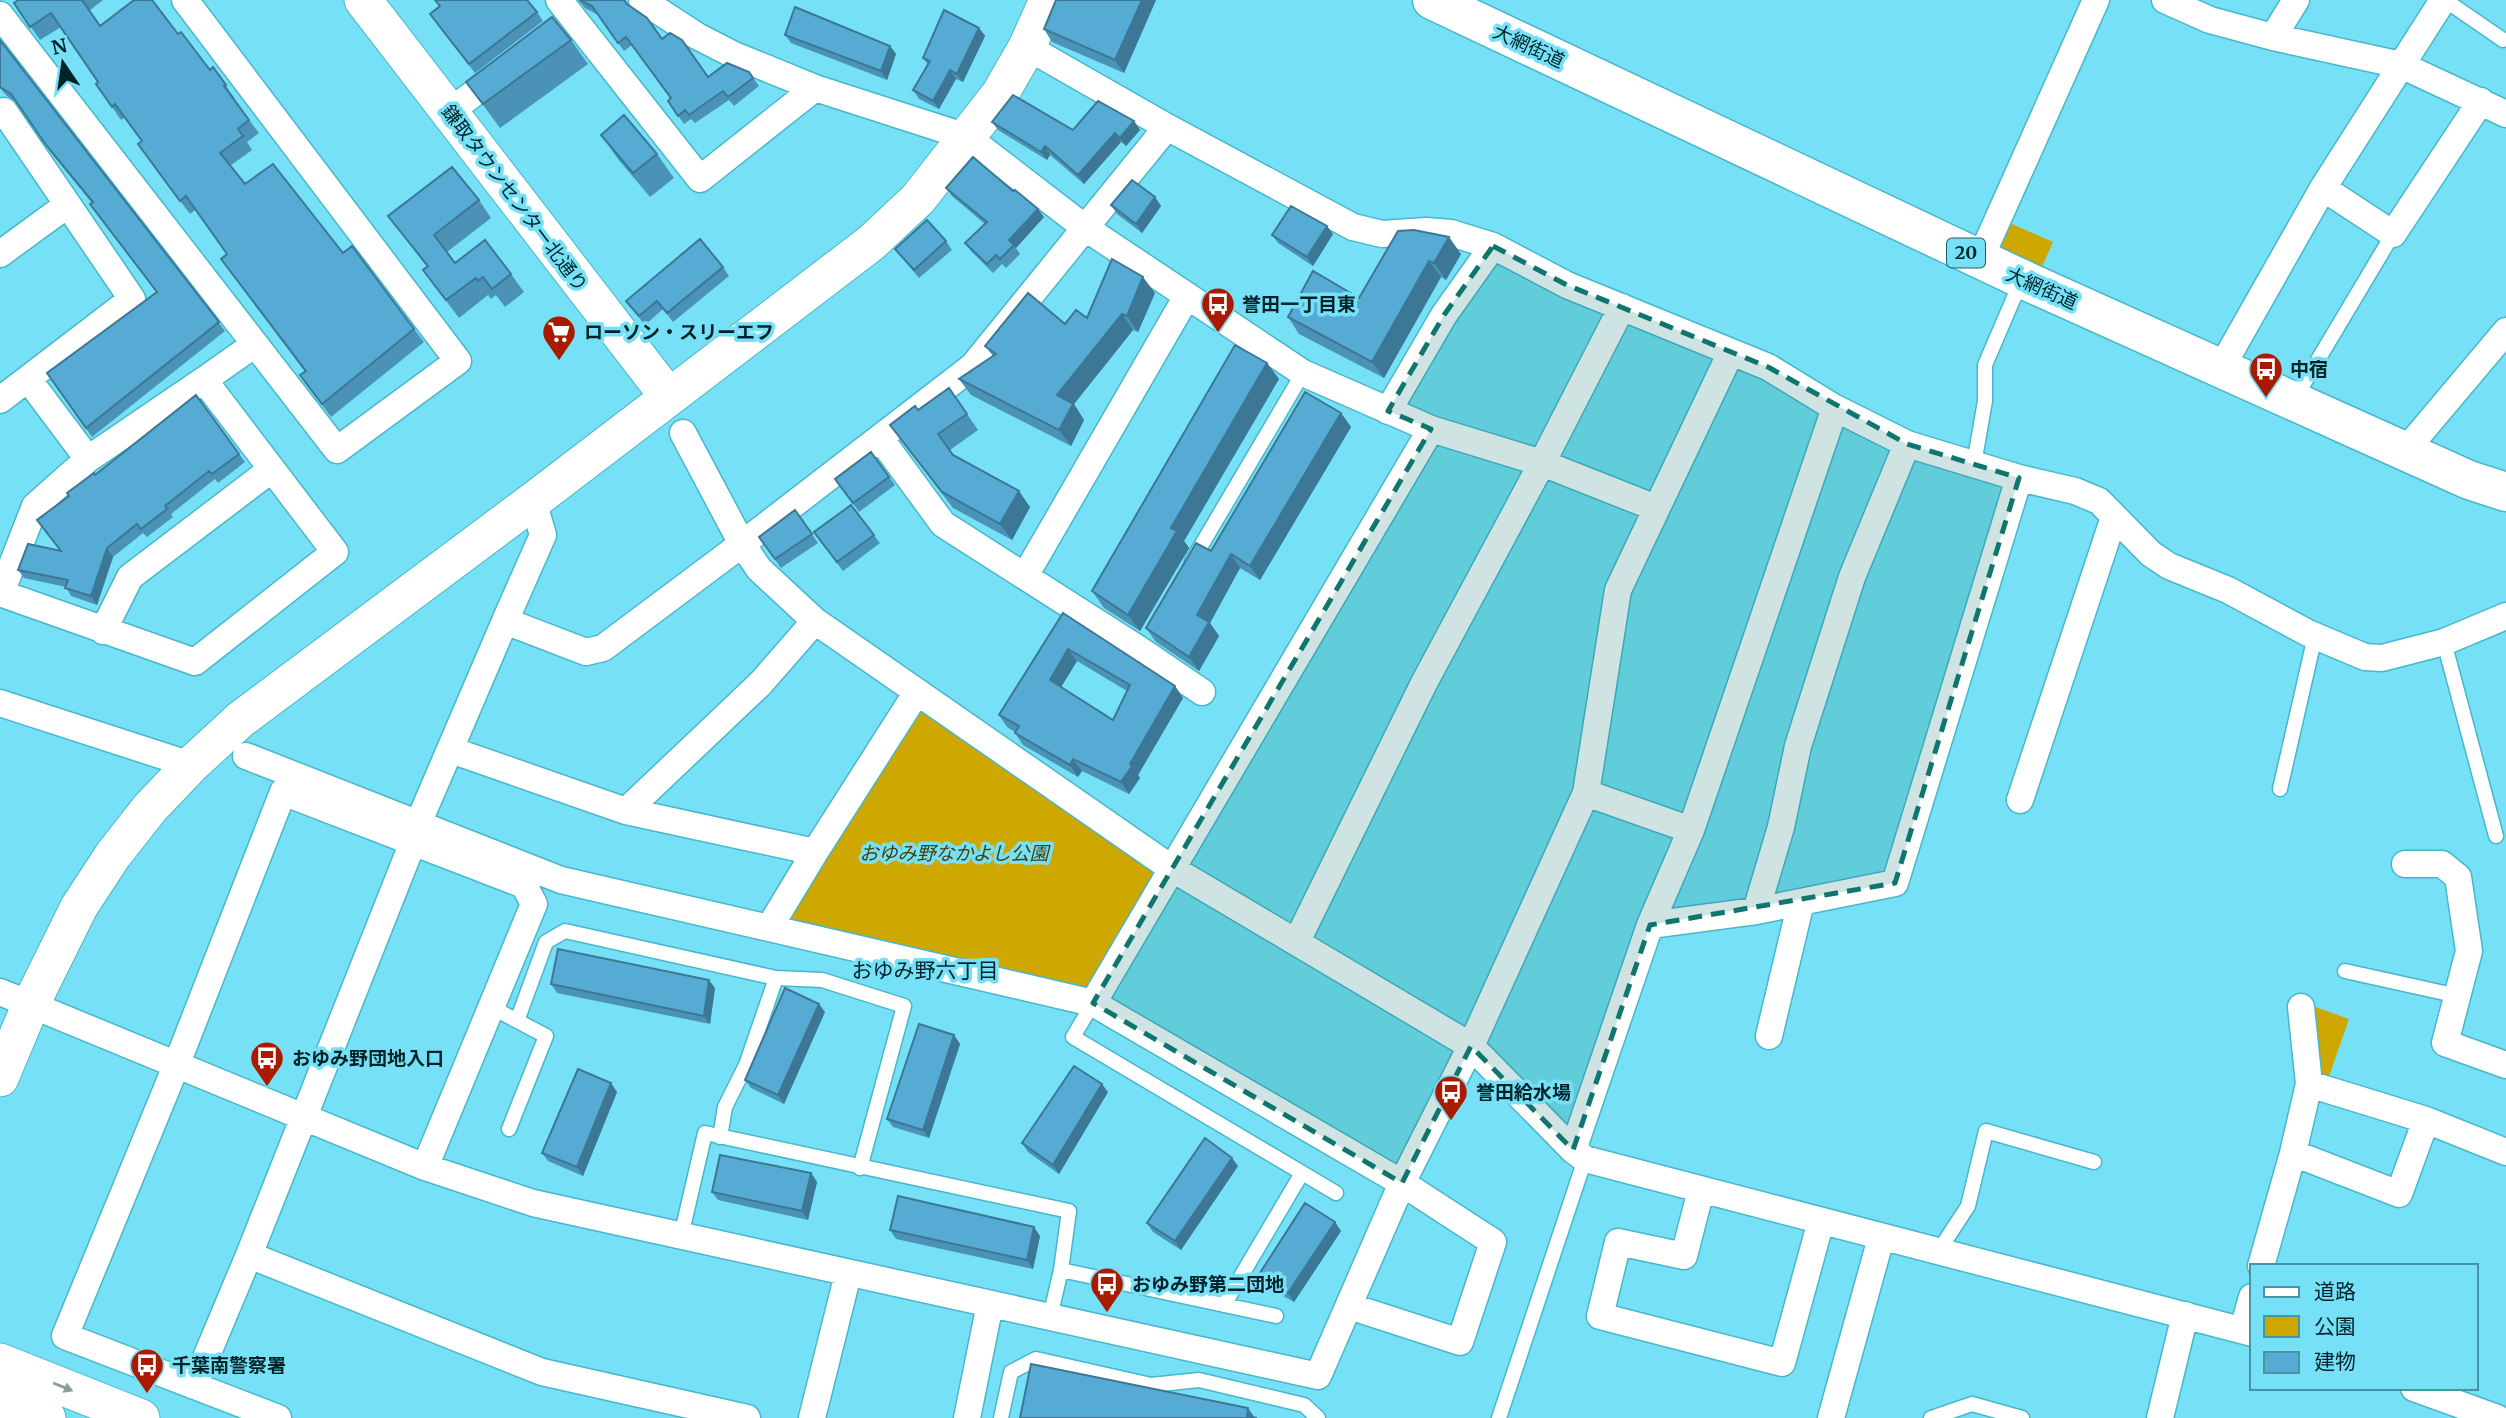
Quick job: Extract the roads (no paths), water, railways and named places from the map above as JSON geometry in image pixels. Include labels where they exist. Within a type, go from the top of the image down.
[{"type":"main road","name":"大網街道","points":[[1432,0],[2022,279],[2469,480],[2506,492]]},
{"type":"street","points":[[0,7],[10,0]]},
{"type":"street","points":[[0,15],[337,450],[458,361],[185,0]]},
{"type":"street","name":"鎌取タウンセンター北通り","points":[[363,0],[668,396]]},
{"type":"street","points":[[642,0],[696,36],[734,55],[815,88],[967,137],[1084,228],[1303,373],[1431,429],[1542,463],[1656,508]]},
{"type":"street","points":[[0,1079],[15,998],[113,855],[150,808],[191,765],[241,719],[871,243],[918,199],[1000,94],[1027,47],[1048,0]]},
{"type":"street","points":[[1980,259],[2096,0]]},
{"type":"street","points":[[2273,37],[2296,0]]},
{"type":"street","points":[[2221,369],[2323,188],[2444,0]]},
{"type":"street","points":[[2169,1],[2210,20],[2401,65],[2506,114]]},
{"type":"street","points":[[561,18],[700,179],[815,88]]},
{"type":"street","points":[[1027,47],[1167,127],[1353,227],[1382,234],[1426,231],[1451,233],[1493,246],[1567,285],[1768,367],[1835,408],[1907,444],[2099,501],[2151,554],[2169,566],[2228,590],[2315,636],[2365,657],[2382,659],[2444,642],[2506,616]]},
{"type":"street","points":[[449,112],[521,58]]},
{"type":"street","points":[[2323,188],[2393,234],[2481,101]]},
{"type":"street","points":[[0,114],[4,111],[132,299],[0,400]]},
{"type":"street","points":[[505,621],[586,652],[603,648],[973,366],[1167,127]]},
{"type":"street","points":[[0,254],[67,205]]},
{"type":"street","points":[[1388,411],[1444,315],[1493,246]]},
{"type":"street","points":[[1025,576],[1187,296]]},
{"type":"street","points":[[1297,941],[1424,683],[1622,307]]},
{"type":"street","points":[[2405,451],[2506,331]]},
{"type":"street","points":[[204,380],[335,552],[194,662],[0,593],[35,506],[88,459],[255,344]]},
{"type":"street","points":[[15,998],[425,1167],[533,1203],[1318,1377],[1402,1183],[1471,1046],[1586,793],[1618,590],[1731,352]]},
{"type":"street","points":[[28,379],[88,459]]},
{"type":"street","points":[[1579,1155],[1650,925],[1690,830],[1835,408]]},
{"type":"street","points":[[1093,1003],[1431,429]]},
{"type":"street","points":[[682,433],[742,544],[759,569],[815,621],[1171,868],[1471,1046],[1579,1155],[1881,1238],[2248,1331]]},
{"type":"street","points":[[880,438],[943,524],[1025,576],[1143,644],[1202,692]]},
{"type":"street","points":[[1756,911],[1781,827],[1798,747],[1852,577],[1907,444]]},
{"type":"street","points":[[103,631],[130,577],[272,469]]},
{"type":"street","points":[[1650,925],[1756,911],[1895,883],[2019,478]]},
{"type":"street","points":[[194,1386],[249,1255],[415,833],[543,536],[533,501]]},
{"type":"street","points":[[2020,800],[2114,517]]},
{"type":"street","points":[[626,811],[760,684],[815,621]]},
{"type":"street","points":[[769,928],[917,692]]},
{"type":"street","points":[[0,703],[191,765]]},
{"type":"street","points":[[451,750],[626,811],[815,852]]},
{"type":"street","points":[[246,755],[524,885],[534,904],[425,1167]]},
{"type":"street","points":[[278,1418],[65,1336],[176,1066],[283,792],[561,880],[1093,1003],[1402,1183],[1493,1242],[1460,1342],[1349,1306]]},
{"type":"street","points":[[1586,793],[1690,830]]},
{"type":"street","points":[[2404,864],[2442,864],[2458,877],[2469,951],[2445,1043],[2506,1065]]},
{"type":"street","points":[[1769,1036],[1801,902]]},
{"type":"street","points":[[2262,1264],[2293,1153],[2309,1084],[2301,1007]]},
{"type":"street","points":[[2309,1084],[2426,1120],[2506,1152]]},
{"type":"street","points":[[2293,1153],[2399,1194],[2426,1120]]},
{"type":"street","points":[[1701,1190],[1684,1256],[1618,1242],[1600,1316],[1782,1363],[1821,1221]]},
{"type":"street","points":[[1831,1418],[1881,1238]]},
{"type":"street","points":[[249,1255],[542,1372],[747,1418]]},
{"type":"street","points":[[812,1418],[848,1274]]},
{"type":"street","points":[[967,1418],[990,1304]]},
{"type":"street","points":[[2160,1418],[2186,1315]]},
{"type":"street","points":[[0,1362],[141,1418]]},
{"type":"street","points":[[2420,1390],[2497,1418]]},
{"type":"street","points":[[0,1399],[47,1418]]},
{"type":"lane","points":[[2444,0],[2503,40]]},
{"type":"lane","points":[[2293,401],[2393,234]]},
{"type":"lane","points":[[1974,464],[1985,401],[1985,365],[2022,279]]},
{"type":"lane","points":[[1182,578],[1303,373]]},
{"type":"lane","points":[[2280,789],[2315,636]]},
{"type":"lane","points":[[2444,642],[2496,836]]},
{"type":"lane","points":[[517,1021],[546,942],[565,931],[776,978],[822,980],[904,1006],[860,1168]]},
{"type":"lane","points":[[2345,971],[2458,996]]},
{"type":"lane","points":[[720,1137],[725,1107],[746,1065],[776,978]]},
{"type":"lane","points":[[1093,1003],[1073,1037],[1336,1193]]},
{"type":"lane","points":[[491,1007],[546,1036],[509,1129]]},
{"type":"lane","points":[[1938,1252],[1968,1206],[1986,1131],[2094,1162]]},
{"type":"lane","points":[[681,1236],[705,1133],[1069,1211],[1061,1270],[1050,1317]]},
{"type":"lane","points":[[1499,1418],[1579,1155]]},
{"type":"lane","points":[[1224,1305],[1302,1173]]},
{"type":"lane","points":[[1061,1270],[1276,1316]]},
{"type":"lane","points":[[1002,1418],[1011,1372],[1036,1359],[1151,1385],[1199,1380],[1304,1405],[1318,1418]]},
{"type":"lane","points":[[1931,1418],[1972,1404],[2022,1418]]},
{"type":"place","name":"誉田一丁目東","points":[[1218,334]]},
{"type":"place","name":"ローソン・スリーエフ","points":[[559,362]]},
{"type":"place","name":"中宿","points":[[2266,399]]},
{"type":"place","name":"おゆみ野団地入口","points":[[267,1088]]},
{"type":"place","name":"誉田給水場","points":[[1451,1122]]},
{"type":"place","name":"おゆみ野第二団地","points":[[1107,1314]]},
{"type":"place","name":"千葉南警察署","points":[[147,1395]]},
{"type":"district","name":"おゆみ野六丁目","points":[[925,971]]},
{"type":"park label","name":"おゆみ野なかよし公園","points":[[954,853]]}]
